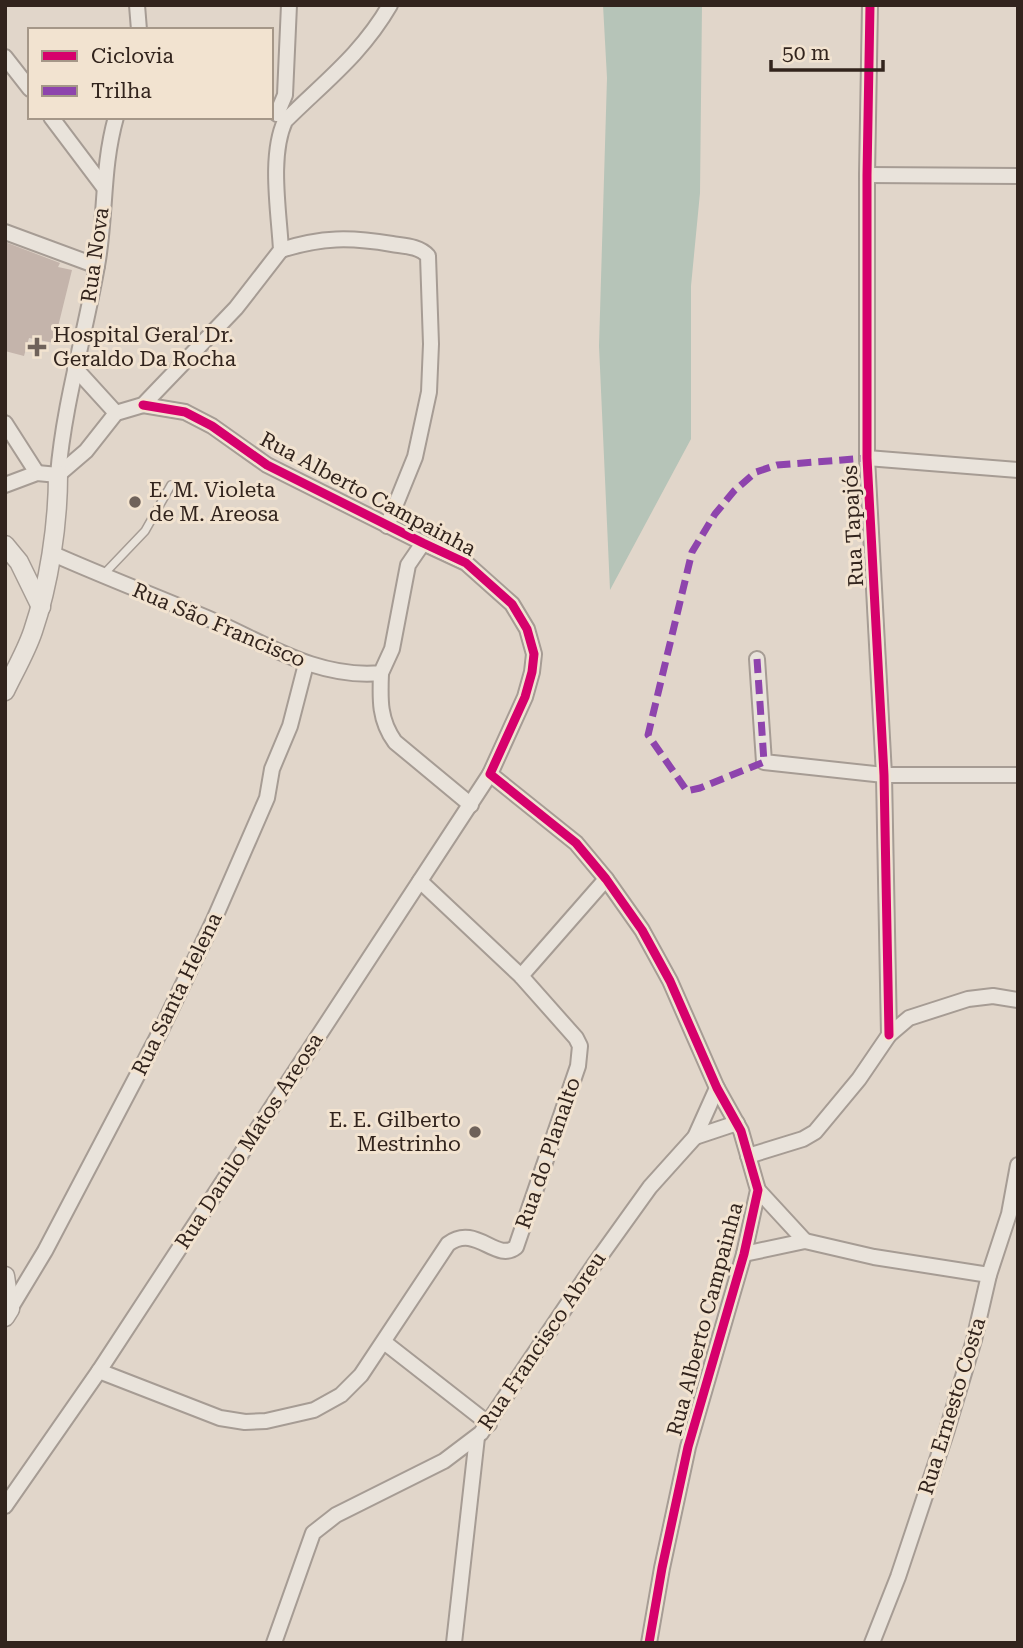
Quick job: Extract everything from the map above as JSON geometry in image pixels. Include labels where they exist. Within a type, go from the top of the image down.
[{"type":"street","points":[[137,5],[139,28]]},
{"type":"street","points":[[281,250],[278,115],[285,95],[289,5]]},
{"type":"street","points":[[278,115],[348,62],[390,5]]},
{"type":"street","name":"Rua Tapajós","points":[[869,9],[867,458],[884,775],[889,1035]]},
{"type":"street","points":[[5,57],[28,86]]},
{"type":"street","points":[[53,119],[103,186]]},
{"type":"street","name":"Rua Nova","points":[[58,475],[64,422],[97,266],[103,186],[109,141],[115,119]]},
{"type":"street","points":[[867,175],[1018,176]]},
{"type":"street","points":[[5,232],[97,266]]},
{"type":"street","points":[[5,485],[37,473],[58,475],[86,451],[116,413],[143,405],[236,308],[281,250],[327,239],[356,238],[417,248],[428,256],[431,344],[429,392],[415,457],[387,526]]},
{"type":"street","points":[[75,368],[116,413]]},
{"type":"street","name":"Rua Alberto Campainha","points":[[143,405],[186,412],[212,426],[267,465],[466,563],[512,604],[527,629],[534,654],[532,672],[525,697],[490,774],[576,844],[606,879],[642,930],[670,981],[716,1088],[737,1123],[758,1190],[744,1254],[688,1447],[649,1643]]},
{"type":"street","points":[[5,423],[37,473]]},
{"type":"street","points":[[867,458],[1018,470]]},
{"type":"street","points":[[5,691],[32,635],[41,607],[58,507],[58,475]]},
{"type":"street","points":[[423,543],[408,565],[392,649],[381,673],[381,712],[390,736],[413,760],[471,805]]},
{"type":"street","points":[[5,545],[19,562],[41,607]]},
{"type":"street","name":"Rua São Francisco","points":[[51,553],[215,622],[306,664],[352,674],[381,673]]},
{"type":"street","points":[[757,659],[764,762],[884,775],[1018,775]]},
{"type":"street","name":"Rua Santa Helena","points":[[8,1313],[51,1239],[213,922],[267,798],[272,769],[290,726],[306,664]]},
{"type":"street","name":"Rua Danilo Matos Areosa","points":[[5,1506],[99,1371],[490,774]]},
{"type":"street","points":[[420,881],[521,976],[606,879]]},
{"type":"street","name":"Rua do Planalto","points":[[99,1371],[220,1418],[266,1422],[314,1410],[341,1395],[360,1374],[384,1342],[441,1252],[454,1240],[468,1236],[506,1251],[516,1247],[578,1066],[580,1046],[521,976]]},
{"type":"street","points":[[748,1156],[803,1139],[815,1132],[859,1079],[889,1035],[909,1018],[968,999],[993,996],[1018,1000]]},
{"type":"street","name":"Rua Francisco Abreu","points":[[274,1643],[313,1533],[321,1524],[336,1515],[444,1461],[477,1437],[489,1424],[594,1265],[650,1187],[695,1137],[716,1088]]},
{"type":"street","name":"Rua Francisco Abreu","points":[[695,1137],[737,1123]]},
{"type":"street","name":"Rua Ernesto Costa","points":[[872,1643],[898,1577],[946,1433],[974,1340],[989,1275],[1009,1214],[1018,1165]]},
{"type":"street","points":[[758,1190],[805,1241]]},
{"type":"street","points":[[744,1254],[805,1241],[874,1257],[989,1275]]},
{"type":"street","points":[[5,1276],[8,1313]]},
{"type":"street","points":[[384,1342],[489,1424]]},
{"type":"street","points":[[454,1643],[477,1437]]},
{"type":"lane","points":[[102,576],[145,531],[171,485]]},
{"type":"shaded area","points":[[603,5],[702,5],[700,193],[691,286],[691,439],[610,590],[599,346],[607,78]]},
{"type":"building","points":[[5,242],[60,263],[58,267],[72,270],[54,343],[29,338],[24,356],[5,351]]},
{"type":"marked path","points":[[757,659],[764,762],[687,791],[648,735],[692,552],[715,514],[734,491],[756,472],[777,465],[867,458]]},
{"type":"cycle path","points":[[870,5],[867,458],[884,775],[889,1035]]},
{"type":"cycle path","points":[[143,405],[185,412],[212,426],[267,465],[466,563],[512,604],[527,629],[534,654],[532,672],[525,697],[490,774],[576,843],[606,879],[642,930],[670,981],[717,1088],[741,1131],[758,1190],[744,1254],[688,1447],[649,1643]]},
{"type":"place","name":"Hospital Geral Dr. Geraldo Da Rocha","points":[[37,347]]},
{"type":"place","name":"E. M. Violeta de M. Areosa","points":[[135,502]]},
{"type":"place","name":"E. E. Gilberto Mestrinho","points":[[475,1132]]}]
